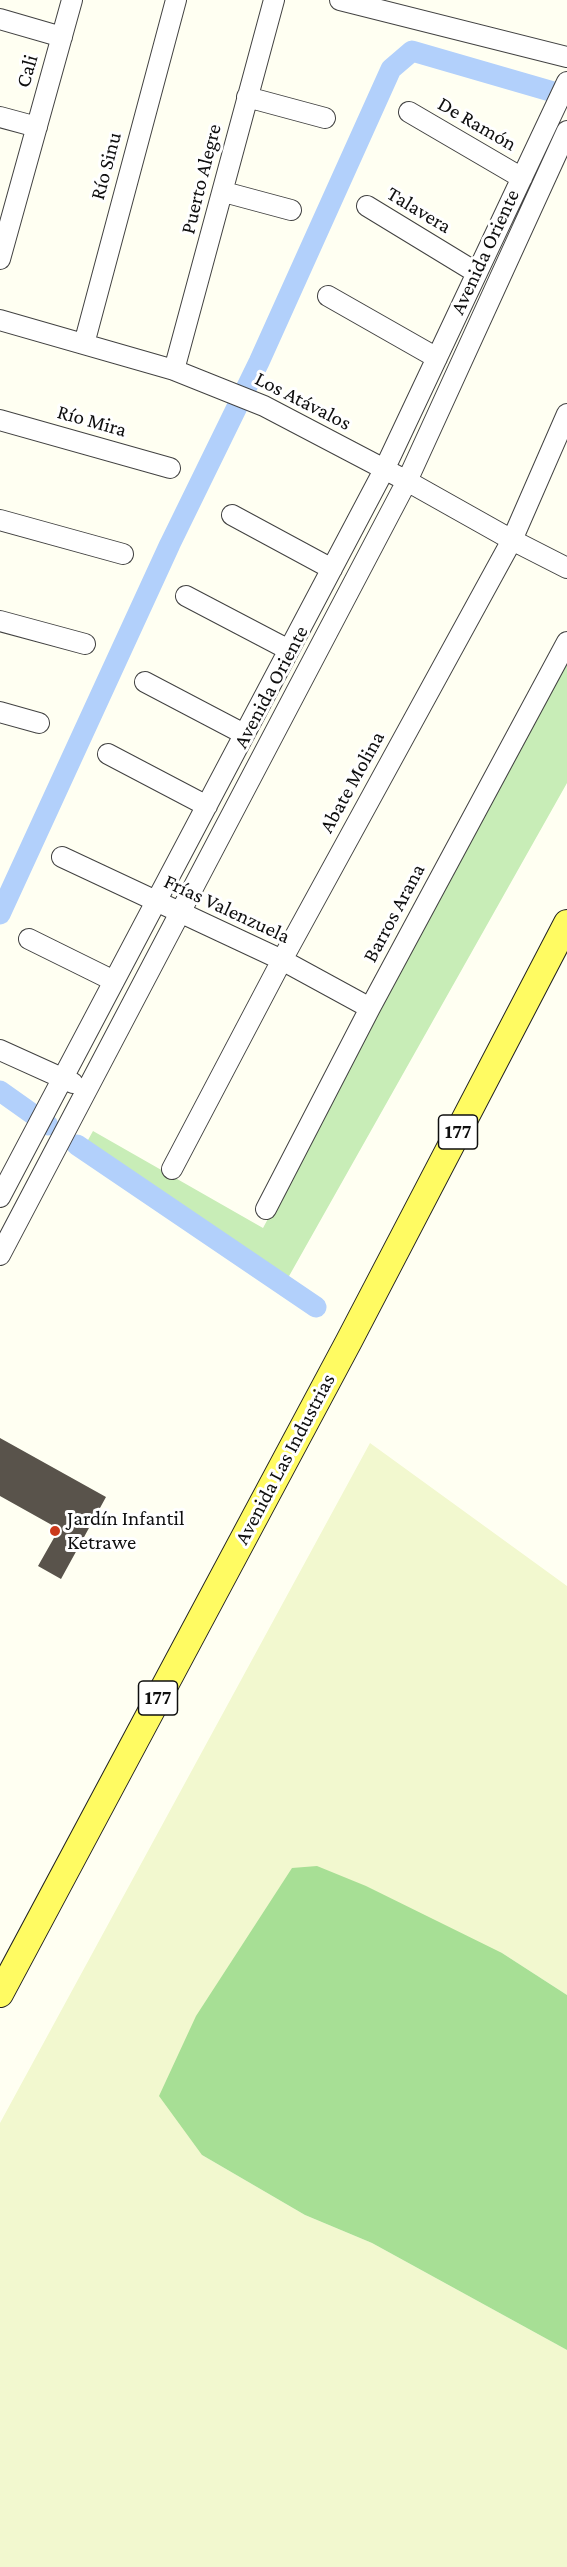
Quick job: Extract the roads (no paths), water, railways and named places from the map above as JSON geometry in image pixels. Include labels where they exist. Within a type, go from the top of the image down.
[{"type":"main road","name":"Avenida Las Industrias","points":[[0,1994],[348,1341],[567,923]]},
{"type":"street","name":"Cali","points":[[0,260],[5,220],[37,127],[72,0]]},
{"type":"street","name":"Río Sinu","points":[[84,344],[176,0]]},
{"type":"street","name":"Puerto Alegre","points":[[174,370],[224,192],[274,0]]},
{"type":"street","points":[[340,0],[567,57]]},
{"type":"street","points":[[0,19],[62,37]]},
{"type":"street","name":"Avenida Oriente","points":[[0,1197],[384,470],[567,82]]},
{"type":"street","points":[[247,97],[325,118]]},
{"type":"street","name":"De Ramón","points":[[409,112],[522,178]]},
{"type":"street","points":[[0,117],[37,127]]},
{"type":"street","name":"Avenida Oriente","points":[[0,1255],[407,481],[561,159],[567,131]]},
{"type":"street","points":[[224,192],[291,210]]},
{"type":"street","name":"Talavera","points":[[367,206],[477,273]]},
{"type":"street","points":[[328,296],[437,358]]},
{"type":"street","name":"Los Atávalos","points":[[0,320],[174,370],[264,406],[567,568]]},
{"type":"street","name":"Abate Molina","points":[[172,1169],[282,960],[512,540],[567,414]]},
{"type":"street","name":"Río Mira","points":[[0,420],[170,468]]},
{"type":"street","points":[[231,515],[332,569]]},
{"type":"street","points":[[0,520],[123,554]]},
{"type":"street","points":[[186,596],[289,650]]},
{"type":"street","points":[[0,621],[85,644]]},
{"type":"street","name":"Barros Arana","points":[[266,1209],[370,1008],[567,642]]},
{"type":"street","points":[[145,682],[244,734]]},
{"type":"street","points":[[0,712],[39,723]]},
{"type":"street","points":[[108,754],[207,806]]},
{"type":"street","name":"Frías Valenzuela","points":[[62,857],[282,960],[370,1008]]},
{"type":"street","points":[[29,939],[114,981]]},
{"type":"street","points":[[0,1050],[63,1077],[86,1090]]},
{"type":"waterway","points":[[0,914],[170,544],[259,362],[391,69],[412,51],[567,96]]},
{"type":"waterway","points":[[0,1091],[48,1125]]},
{"type":"waterway","points":[[77,1145],[316,1307]]},
{"type":"place","name":"Jardín Infantil Ketrawe","points":[[55,1531]]}]
